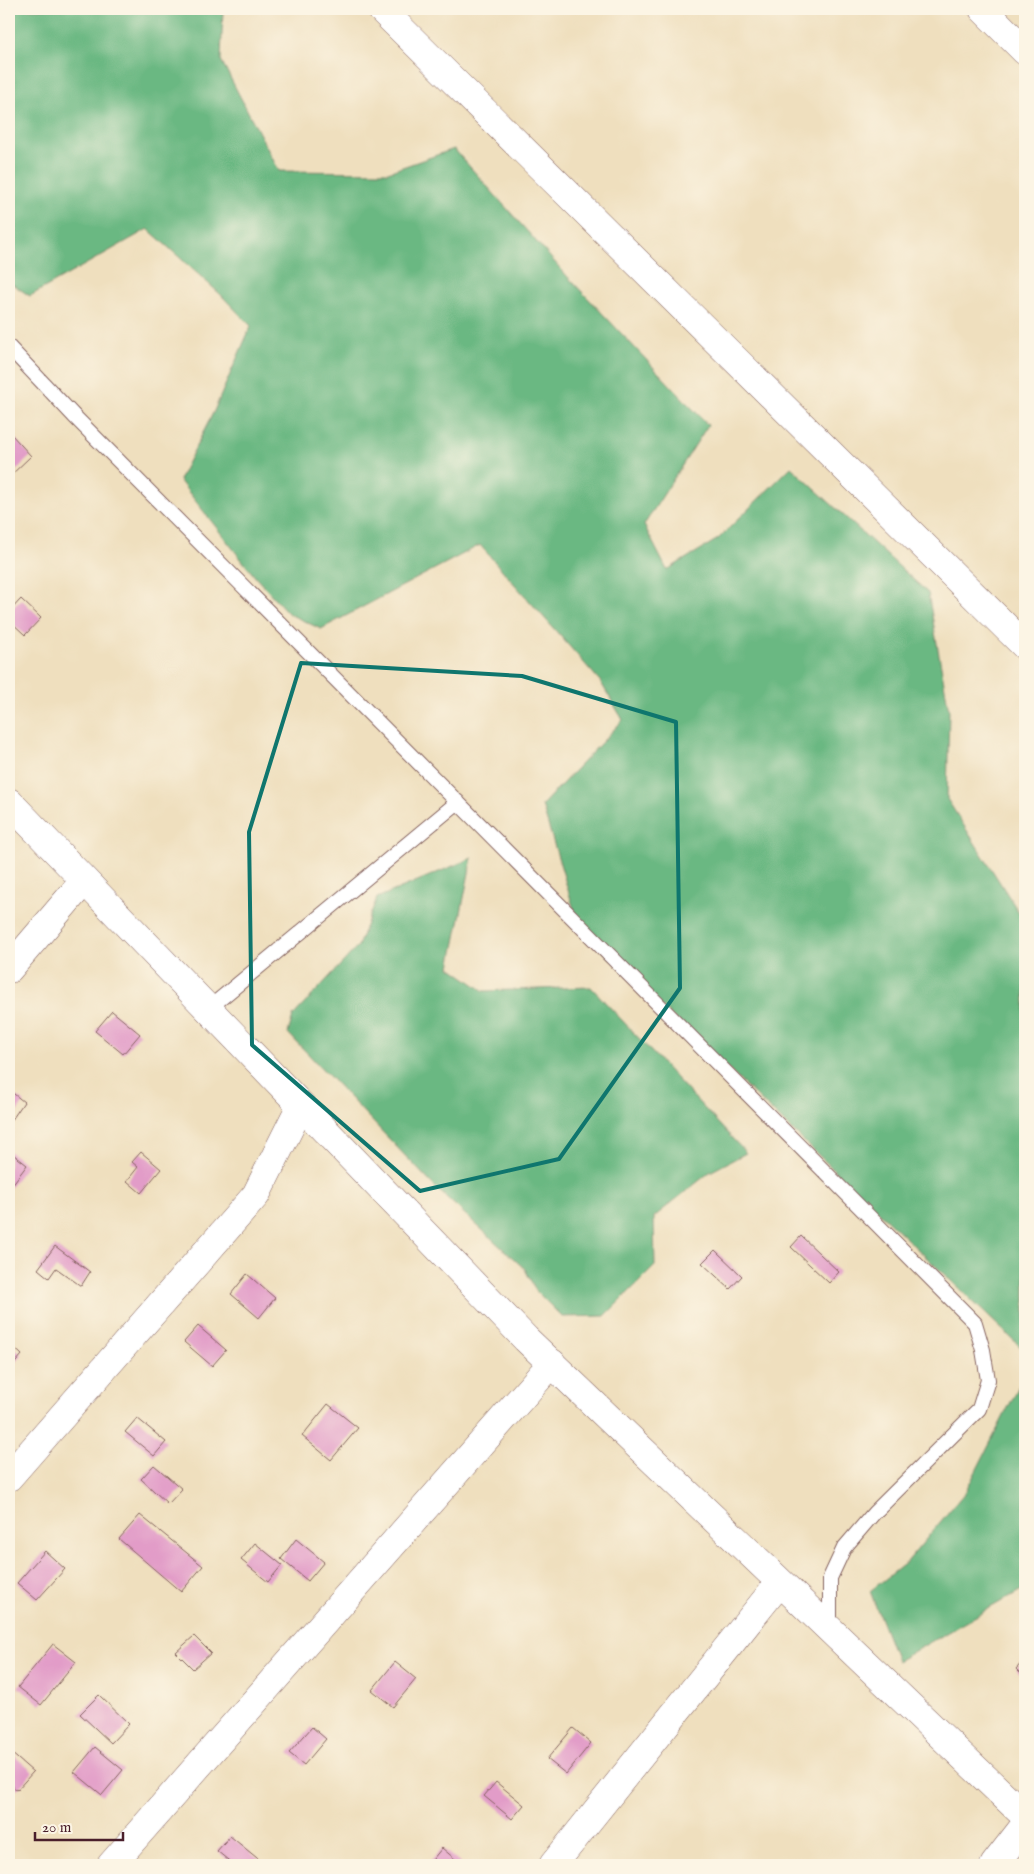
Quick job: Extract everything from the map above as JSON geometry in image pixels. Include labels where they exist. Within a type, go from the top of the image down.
[{"type":"street","points":[[381,9],[1025,646]]},
{"type":"street","points":[[983,9],[1025,51]]},
{"type":"street","points":[[9,802],[552,1363],[1025,1816]]},
{"type":"street","points":[[9,969],[84,881]]},
{"type":"street","points":[[9,1477],[256,1195],[301,1105]]},
{"type":"street","points":[[112,1865],[552,1363]]},
{"type":"street","points":[[553,1865],[780,1582]]},
{"type":"street","points":[[994,1865],[1025,1825]]},
{"type":"lane","points":[[9,347],[976,1323],[988,1380],[979,1410],[874,1513],[844,1548],[830,1578],[830,1631]]},
{"type":"lane","points":[[208,1009],[458,802]]},
{"type":"highlighted area","points":[[301,663],[522,676],[676,722],[680,988],[559,1159],[420,1191],[252,1045],[249,832]]},
{"type":"green space","points":[[9,9],[223,9],[221,60],[279,171],[388,172],[454,149],[567,276],[708,425],[644,525],[667,570],[718,539],[791,467],[928,593],[949,711],[947,799],[1025,922],[1025,1351],[580,929],[542,805],[623,720],[600,681],[480,545],[321,629],[289,614],[256,578],[179,480],[214,411],[251,326],[219,293],[148,229],[30,296],[9,282]]},
{"type":"green space","points":[[472,858],[450,967],[484,991],[591,987],[746,1153],[710,1172],[654,1217],[655,1266],[605,1316],[562,1317],[536,1291],[525,1269],[435,1187],[288,1033],[293,1016],[358,946],[377,898]]},
{"type":"green space","points":[[1025,1374],[1025,1588],[897,1661],[870,1591],[907,1562],[966,1491]]},
{"type":"building","points":[[11,434],[31,456],[9,477],[9,436]]},
{"type":"building","points":[[21,599],[41,618],[25,635],[9,620],[9,612]]},
{"type":"building","points":[[112,1011],[140,1034],[123,1054],[95,1031]]},
{"type":"building","points":[[9,1090],[24,1102],[9,1124]]},
{"type":"building","points":[[9,1151],[27,1165],[9,1189]]},
{"type":"building","points":[[141,1152],[161,1169],[141,1193],[127,1181],[138,1167],[132,1162]]},
{"type":"building","points":[[801,1236],[839,1272],[829,1283],[791,1247]]},
{"type":"building","points":[[55,1246],[90,1272],[81,1286],[56,1268],[49,1278],[38,1269]]},
{"type":"building","points":[[715,1250],[742,1276],[730,1289],[702,1263]]},
{"type":"building","points":[[247,1274],[275,1298],[259,1318],[231,1294]]},
{"type":"building","points":[[198,1326],[226,1350],[212,1366],[184,1342]]},
{"type":"building","points":[[9,1343],[22,1355],[9,1370]]},
{"type":"building","points":[[328,1404],[358,1428],[331,1460],[302,1436]]},
{"type":"building","points":[[137,1418],[166,1442],[154,1456],[125,1432]]},
{"type":"building","points":[[154,1465],[182,1489],[168,1504],[141,1479]]},
{"type":"building","points":[[140,1515],[203,1566],[181,1592],[119,1539]]},
{"type":"building","points":[[296,1539],[324,1562],[308,1581],[281,1559]]},
{"type":"building","points":[[255,1543],[282,1565],[268,1582],[241,1560]]},
{"type":"building","points":[[45,1551],[65,1569],[37,1600],[17,1583]]},
{"type":"building","points":[[194,1636],[211,1653],[193,1669],[176,1652]]},
{"type":"building","points":[[53,1644],[76,1662],[41,1705],[18,1687]]},
{"type":"building","points":[[1025,1659],[1025,1678],[1016,1669]]},
{"type":"building","points":[[395,1662],[416,1679],[393,1707],[372,1690]]},
{"type":"building","points":[[99,1695],[129,1724],[111,1743],[80,1714]]},
{"type":"building","points":[[312,1727],[326,1739],[304,1765],[289,1753]]},
{"type":"building","points":[[573,1728],[591,1743],[566,1774],[547,1759]]},
{"type":"building","points":[[95,1747],[123,1770],[102,1795],[74,1772]]},
{"type":"building","points":[[10,1752],[33,1772],[17,1790],[9,1783]]},
{"type":"building","points":[[496,1782],[524,1805],[512,1819],[484,1796]]},
{"type":"building","points":[[230,1836],[262,1862],[259,1865],[234,1865],[217,1851]]},
{"type":"building","points":[[442,1848],[462,1865],[428,1865]]}]
